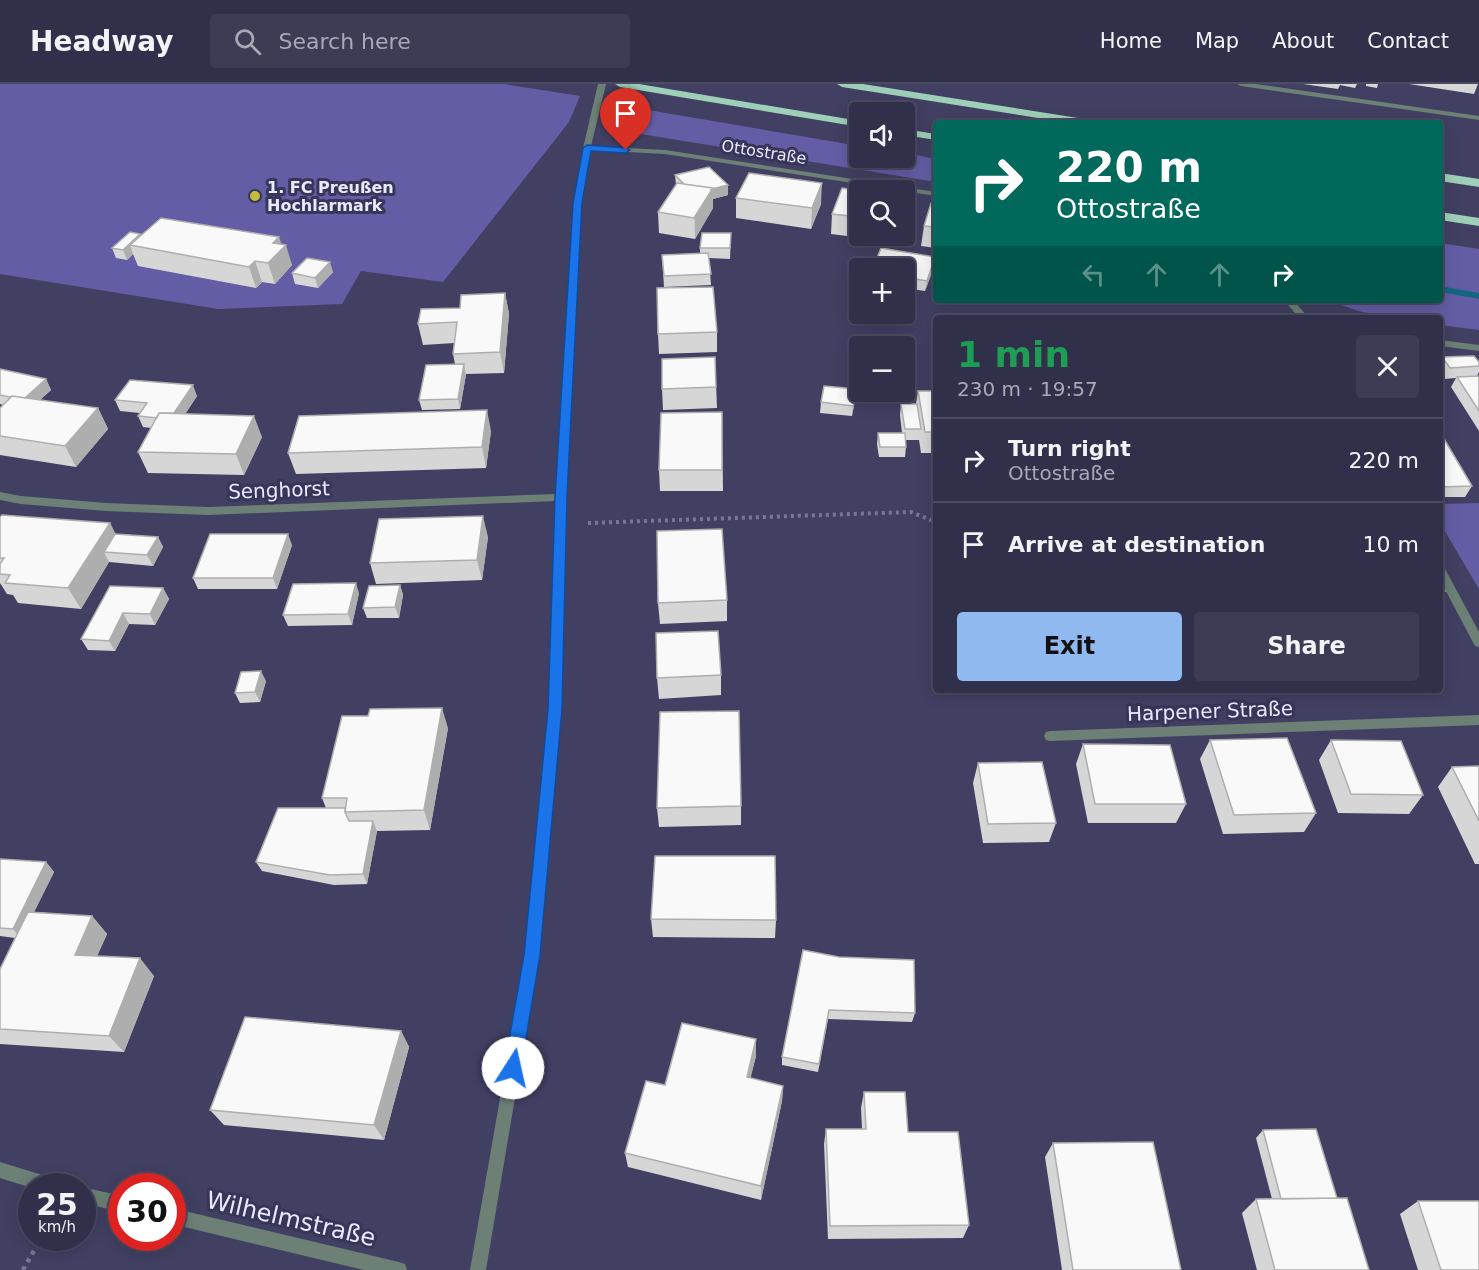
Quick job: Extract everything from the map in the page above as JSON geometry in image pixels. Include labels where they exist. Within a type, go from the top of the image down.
[{"type":"highway","points":[[621,84],[849,122]]},
{"type":"highway","points":[[842,84],[1072,120]]},
{"type":"highway","points":[[915,134],[933,137]]},
{"type":"highway","points":[[1443,177],[1479,183]]},
{"type":"highway","points":[[1443,216],[1479,222]]},
{"type":"street","points":[[478,1270],[532,955],[555,709],[561,497],[578,203],[587,148],[602,84]]},
{"type":"street","points":[[1240,84],[1479,118]]},
{"type":"street","name":"Ottostraße","points":[[587,148],[665,152],[933,194]]},
{"type":"street","points":[[1291,303],[1301,315]]},
{"type":"street","points":[[1443,343],[1479,348]]},
{"type":"street","name":"Senghorst","points":[[0,496],[21,500],[96,506],[208,511],[561,497]]},
{"type":"street","points":[[1443,576],[1479,643]]},
{"type":"street","name":"Harpener Straße","points":[[1050,736],[1479,720]]},
{"type":"street","points":[[0,1170],[18,1176]]},
{"type":"street","name":"Wilhelmstraße","points":[[186,1219],[399,1270]]},
{"type":"path","points":[[560,523],[911,512],[933,521]]},
{"type":"path","points":[[23,1270],[34,1251]]},
{"type":"shaded area","name":"1. FC Preußen Hochlarmark","points":[[0,84],[504,84],[580,96],[569,122],[443,282],[361,271],[342,304],[218,309],[0,274]]},
{"type":"shaded area","points":[[607,103],[849,144],[849,168],[604,128]]},
{"type":"shaded area","points":[[915,155],[933,158],[933,182],[850,168],[915,168]]},
{"type":"shaded area","points":[[1443,243],[1479,249],[1479,330],[1443,325],[1443,315],[1379,315],[1338,303],[1443,303]]},
{"type":"shaded area","points":[[1479,503],[1479,589],[1443,528],[1443,504]]},
{"type":"building","points":[[709,167],[728,185],[712,189],[684,184],[675,175]]},
{"type":"building","points":[[749,173],[822,183],[812,208],[736,198]]},
{"type":"building","points":[[677,183],[713,188],[694,218],[658,212]]},
{"type":"building","points":[[842,188],[849,189],[849,216],[832,214]]},
{"type":"building","points":[[931,203],[933,203],[933,227],[924,226]]},
{"type":"building","points":[[161,218],[279,237],[273,243],[286,245],[268,263],[255,261],[249,267],[130,245]]},
{"type":"building","points":[[130,232],[140,234],[123,250],[112,248]]},
{"type":"building","points":[[702,233],[731,233],[730,248],[700,248]]},
{"type":"building","points":[[881,248],[933,257],[927,281],[915,279],[915,258],[877,258]]},
{"type":"building","points":[[708,253],[711,274],[664,276],[662,255]]},
{"type":"building","points":[[307,258],[330,262],[315,278],[292,273]]},
{"type":"building","points":[[713,287],[717,332],[658,334],[657,288]]},
{"type":"building","points":[[505,293],[500,352],[453,354],[457,322],[418,324],[421,309],[460,308],[461,295]]},
{"type":"building","points":[[1474,356],[1479,366],[1450,368],[1443,357]]},
{"type":"building","points":[[715,357],[716,387],[662,389],[662,359]]},
{"type":"building","points":[[464,364],[458,399],[419,400],[426,365]]},
{"type":"building","points":[[0,369],[46,379],[25,398],[0,395]]},
{"type":"building","points":[[1479,376],[1479,411],[1457,377]]},
{"type":"building","points":[[130,380],[193,385],[174,413],[159,413],[157,418],[138,416],[147,403],[115,400]]},
{"type":"building","points":[[824,386],[849,388],[849,402],[854,402],[853,406],[821,402]]},
{"type":"building","points":[[918,391],[933,391],[933,432],[925,432]]},
{"type":"building","points":[[12,396],[98,408],[65,446],[0,436],[0,408]]},
{"type":"building","points":[[901,404],[917,404],[921,429],[905,429]]},
{"type":"building","points":[[487,410],[482,447],[288,453],[299,416]]},
{"type":"building","points":[[722,412],[722,470],[659,470],[661,413]]},
{"type":"building","points":[[159,413],[254,416],[236,454],[138,452]]},
{"type":"building","points":[[878,433],[905,433],[906,447],[880,447]]},
{"type":"building","points":[[1443,437],[1472,486],[1443,487]]},
{"type":"building","points":[[2,515],[110,523],[68,588],[5,583],[10,575],[0,574],[0,564],[4,558],[0,558],[0,517]]},
{"type":"building","points":[[483,516],[477,560],[370,563],[379,519]]},
{"type":"building","points":[[722,529],[727,600],[658,603],[657,531]]},
{"type":"building","points":[[115,534],[158,537],[147,555],[104,552]]},
{"type":"building","points":[[210,534],[288,534],[273,578],[193,578]]},
{"type":"building","points":[[356,583],[348,614],[283,615],[293,584]]},
{"type":"building","points":[[400,585],[395,607],[363,608],[369,586]]},
{"type":"building","points":[[110,586],[163,588],[150,614],[123,613],[109,641],[81,639]]},
{"type":"building","points":[[718,631],[721,675],[657,678],[656,633]]},
{"type":"building","points":[[261,671],[255,692],[235,693],[241,672]]},
{"type":"building","points":[[442,708],[424,810],[345,812],[347,798],[322,798],[342,716],[368,716],[370,709]]},
{"type":"building","points":[[739,711],[741,806],[657,808],[660,712]]},
{"type":"building","points":[[1287,738],[1316,813],[1234,815],[1210,740]]},
{"type":"building","points":[[1331,740],[1401,741],[1423,795],[1351,794]]},
{"type":"building","points":[[1083,744],[1170,745],[1186,804],[1095,804]]},
{"type":"building","points":[[1042,762],[1056,823],[988,824],[978,763]]},
{"type":"building","points":[[1479,766],[1479,821],[1452,767]]},
{"type":"building","points":[[278,808],[345,808],[349,821],[373,821],[363,874],[330,875],[256,862]]},
{"type":"building","points":[[655,856],[775,856],[776,920],[651,919]]},
{"type":"building","points":[[0,859],[46,862],[13,929],[0,928]]},
{"type":"building","points":[[28,912],[92,916],[75,955],[140,958],[109,1036],[0,1029],[0,969]]},
{"type":"building","points":[[803,950],[839,957],[914,960],[915,1013],[829,1010],[819,1064],[782,1057]]},
{"type":"building","points":[[245,1017],[401,1031],[374,1125],[210,1110]]},
{"type":"building","points":[[682,1023],[756,1039],[747,1077],[783,1086],[761,1186],[625,1153],[646,1081],[665,1085]]},
{"type":"building","points":[[864,1092],[905,1092],[908,1132],[958,1132],[969,1225],[830,1226],[826,1129],[866,1129]]},
{"type":"building","points":[[1316,1129],[1337,1198],[1281,1199],[1263,1130]]},
{"type":"building","points":[[1153,1142],[1181,1270],[1073,1270],[1053,1143]]},
{"type":"building","points":[[1347,1198],[1369,1270],[1275,1270],[1256,1199]]},
{"type":"building","points":[[1418,1201],[1479,1201],[1479,1270],[1441,1270]]},
{"type":"waterway","points":[[1443,290],[1479,296]]},
{"type":"place","name":"1. FC Preußen Hochlarmark","points":[[255,196]]},
{"type":"route","points":[[513,1068],[532,955],[555,709],[561,497],[578,203],[587,148],[626,150]]}]
